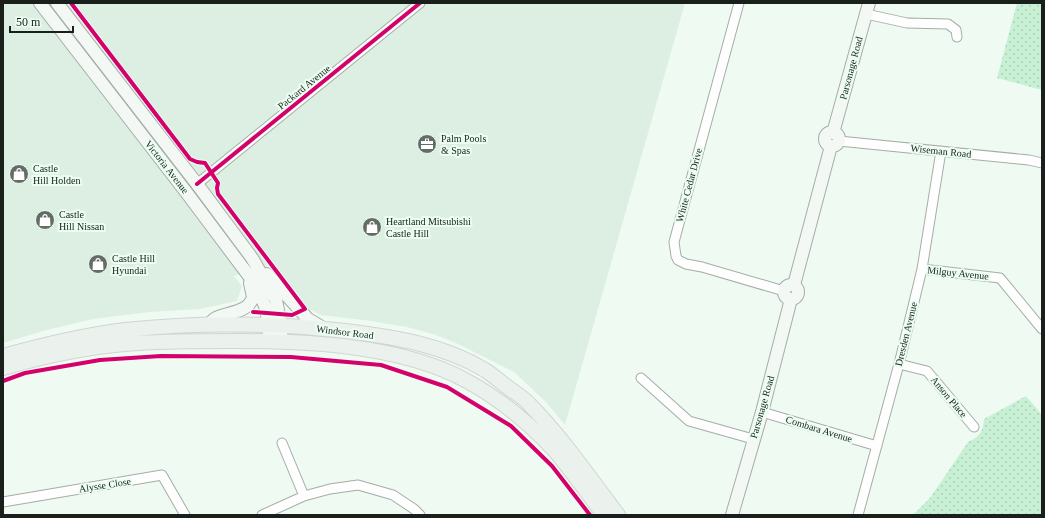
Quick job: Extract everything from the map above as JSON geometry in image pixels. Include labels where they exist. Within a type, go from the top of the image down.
[{"type":"main road","name":"Victoria Avenue","points":[[40,3],[137,107],[252,258],[276,300],[275,341]]},
{"type":"main road","name":"Victoria Avenue","points":[[57,3],[88,55],[127,115],[255,284],[275,325]]},
{"type":"main road","name":"Parsonage Road","points":[[732,515],[762,412],[790,292],[834,140],[868,8]]},
{"type":"main road","points":[[127,115],[137,107]]},
{"type":"main road","name":"Packard Avenue","points":[[186,192],[197,184]]},
{"type":"main road","points":[[252,258],[308,319],[324,329]]},
{"type":"main road","points":[[208,325],[216,317],[240,310],[252,302],[252,291],[245,270]]},
{"type":"main road","name":"Windsor Road","points":[[3,356],[87,336],[124,330],[208,325],[275,325],[324,329],[402,339],[461,357],[486,371],[528,402],[552,430],[618,515]]},
{"type":"main road","name":"Windsor Road","points":[[3,368],[50,356],[102,346],[172,342],[275,341],[314,343],[382,353],[414,360],[466,380],[517,414],[556,452],[604,515]]},
{"type":"street","name":"Packard Avenue","points":[[197,184],[420,3]]},
{"type":"street","name":"White Cedar Drive","points":[[739,3],[674,242],[675,252],[678,260],[686,264],[790,292]]},
{"type":"street","points":[[868,8],[907,22],[948,24],[956,30],[957,37]]},
{"type":"street","name":"Wiseman Road","points":[[834,140],[1029,160],[1042,163]]},
{"type":"street","name":"Dresden Avenue","points":[[858,515],[899,364],[922,269],[941,151]]},
{"type":"street","name":"Milguy Avenue","points":[[922,269],[1000,278],[1042,329]]},
{"type":"street","name":"Anson Place","points":[[899,364],[927,372],[974,427]]},
{"type":"street","points":[[641,378],[689,421],[753,439]]},
{"type":"street","name":"Combara Avenue","points":[[762,412],[877,446]]},
{"type":"street","points":[[282,443],[304,496]]},
{"type":"street","name":"Alysse Close","points":[[3,502],[162,475],[185,515]]},
{"type":"street","points":[[262,515],[304,496],[330,489],[358,485],[393,495],[414,508],[420,515]]},
{"type":"shaded area","points":[[3,3],[685,3],[565,425],[545,401],[514,372],[456,343],[433,334],[407,327],[321,315],[309,309],[274,264],[234,276],[242,286],[237,301],[200,309],[149,312],[93,319],[43,331],[3,343]]},
{"type":"green space","points":[[1017,3],[1042,3],[1042,90],[997,78]]},
{"type":"green space","points":[[1026,396],[1042,415],[1042,515],[913,515],[930,498],[968,442],[980,434],[983,428],[984,419]]},
{"type":"cycle path","points":[[71,3],[190,159],[205,163],[218,183],[218,194],[305,309],[292,315],[253,312]]},
{"type":"cycle path","points":[[197,184],[420,3]]},
{"type":"cycle path","points":[[3,381],[25,373],[100,360],[161,356],[291,357],[381,365],[447,387],[511,426],[552,466],[590,515]]},
{"type":"place","name":"Palm Pools & Spas","points":[[427,144]]},
{"type":"place","name":"Castle Hill Holden","points":[[19,174]]},
{"type":"place","name":"Castle Hill Nissan","points":[[45,220]]},
{"type":"place","name":"Heartland Mitsubishi Castle Hill","points":[[372,227]]},
{"type":"place","name":"Castle Hill Hyundai","points":[[98,264]]}]
